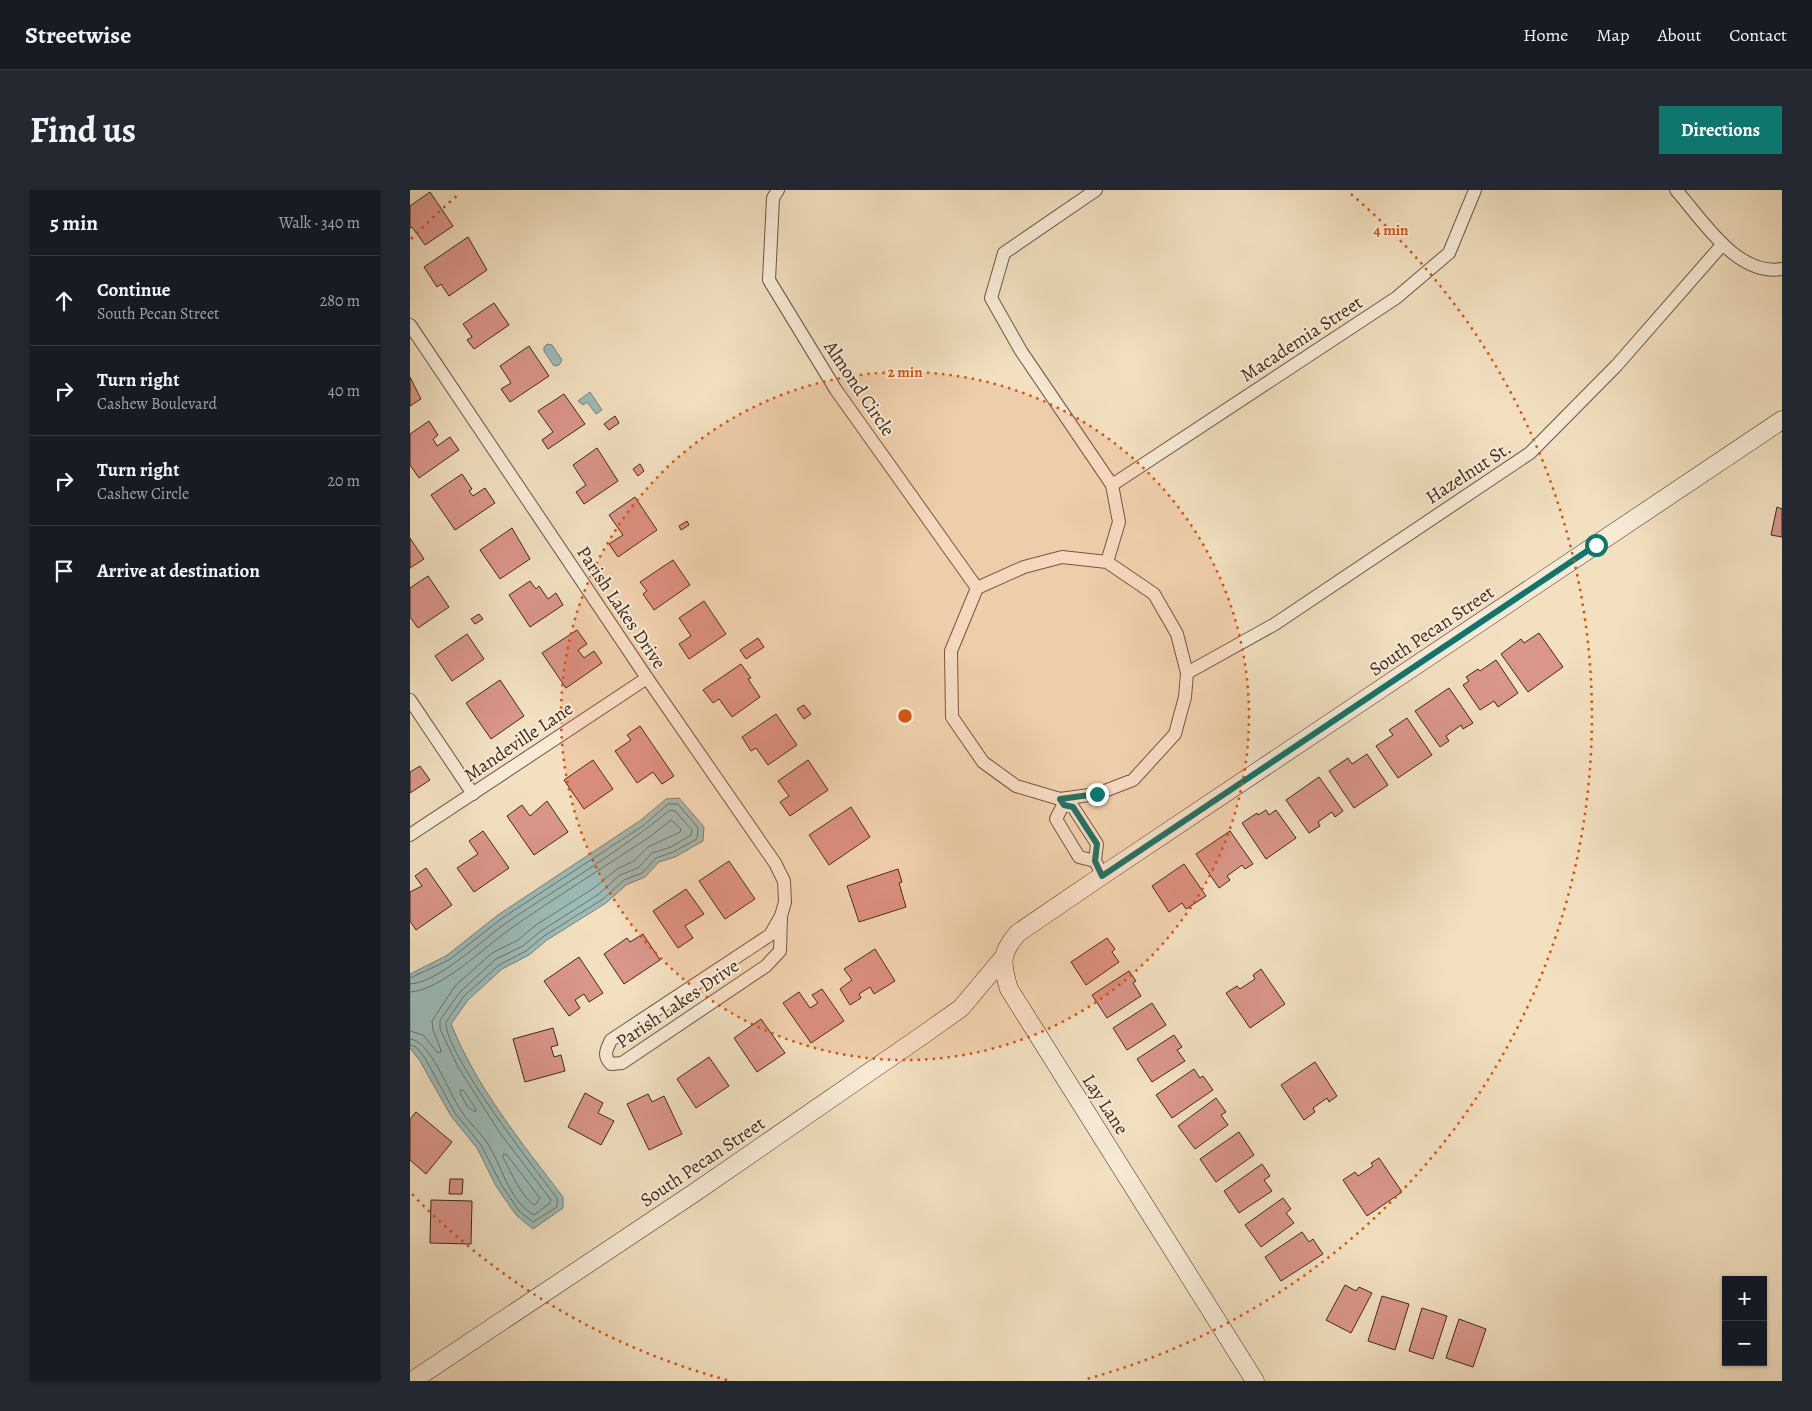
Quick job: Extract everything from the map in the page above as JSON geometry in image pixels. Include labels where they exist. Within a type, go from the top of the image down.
[{"type":"street","name":"Almond Circle","points":[[778,190],[774,198],[769,280],[836,390],[977,588]]},
{"type":"street","points":[[1096,190],[1004,253],[991,298],[1021,351],[1112,485],[1118,522],[1107,562]]},
{"type":"street","name":"Macademia Street","points":[[1112,485],[1396,298],[1448,253],[1475,190]]},
{"type":"street","points":[[1676,190],[1722,245],[1748,264],[1770,271],[1782,269]]},
{"type":"street","name":"Hazelnut St.","points":[[1187,673],[1275,624],[1530,453],[1617,365],[1722,245]]},
{"type":"street","name":"Parish Lakes Drive","points":[[410,325],[647,678],[775,863],[784,881],[785,902],[781,916],[780,951],[766,966],[622,1063],[611,1064],[606,1060],[606,1051],[611,1040],[770,934],[781,916]]},
{"type":"street","name":"South Pecan Street","points":[[1099,868],[1782,420]]},
{"type":"street","points":[[1062,802],[1097,794],[1133,780],[1176,734],[1185,697],[1187,673],[1177,634],[1154,594],[1107,562],[1062,557],[1024,567],[977,588],[951,651],[952,717],[983,762],[1016,786],[1073,807],[1097,844],[1099,868]]},
{"type":"street","name":"Mandeville Lane","points":[[410,836],[647,678]]},
{"type":"street","points":[[410,700],[473,794]]},
{"type":"street","points":[[1062,802],[1056,819],[1079,857],[1099,868]]},
{"type":"street","points":[[1003,958],[1007,945],[1018,933],[1099,868]]},
{"type":"street","name":"South Pecan Street","points":[[412,1381],[694,1193],[930,1030],[960,1008],[1003,958]]},
{"type":"street","name":"Lay Lane","points":[[1003,958],[1009,989],[1255,1381]]},
{"type":"water","points":[[547,344],[552,345],[562,360],[559,365],[554,366],[544,351],[544,347]]},
{"type":"water","points":[[590,392],[602,410],[596,414],[587,402],[583,405],[578,401]]},
{"type":"water","points":[[679,798],[704,827],[703,841],[675,857],[659,862],[645,877],[626,885],[606,903],[547,940],[529,955],[502,969],[468,1000],[451,1024],[474,1070],[501,1114],[563,1197],[563,1208],[533,1229],[516,1215],[496,1186],[477,1148],[451,1116],[420,1061],[410,1048],[410,974],[446,956],[498,915],[641,820],[666,799]]},
{"type":"building","points":[[430,192],[453,226],[425,245],[412,227],[410,228],[410,206]]},
{"type":"building","points":[[468,237],[487,270],[449,296],[441,284],[437,287],[424,267]]},
{"type":"building","points":[[494,303],[509,325],[474,349],[467,340],[472,337],[463,324]]},
{"type":"building","points":[[529,346],[549,376],[510,402],[501,389],[511,383],[500,366]]},
{"type":"building","points":[[410,377],[421,399],[410,406]]},
{"type":"building","points":[[564,394],[585,424],[548,449],[542,440],[553,432],[538,411]]},
{"type":"building","points":[[615,416],[619,423],[609,430],[604,424]]},
{"type":"building","points":[[429,421],[438,435],[433,439],[437,446],[450,437],[459,450],[419,478],[410,465],[410,434]]},
{"type":"building","points":[[597,448],[618,481],[584,504],[576,492],[586,485],[573,465]]},
{"type":"building","points":[[640,464],[644,471],[638,476],[633,469]]},
{"type":"building","points":[[462,474],[472,489],[469,491],[473,496],[485,488],[495,503],[455,530],[431,495]]},
{"type":"building","points":[[635,497],[657,530],[618,557],[609,544],[623,535],[609,515]]},
{"type":"building","points":[[1777,507],[1782,509],[1782,537],[1771,535]]},
{"type":"building","points":[[687,521],[689,525],[681,530],[679,526]]},
{"type":"building","points":[[512,528],[530,559],[500,579],[480,550]]},
{"type":"building","points":[[410,538],[424,559],[410,568]]},
{"type":"building","points":[[673,560],[690,585],[654,610],[643,594],[647,591],[640,582]]},
{"type":"building","points":[[428,576],[449,607],[418,628],[410,617],[410,588]]},
{"type":"building","points":[[530,581],[536,589],[539,586],[548,599],[556,593],[563,605],[530,627],[509,595]]},
{"type":"building","points":[[704,601],[726,634],[689,659],[679,644],[691,636],[679,618]]},
{"type":"building","points":[[479,614],[483,619],[475,624],[471,619]]},
{"type":"building","points":[[577,630],[587,644],[578,650],[584,658],[594,651],[602,663],[566,688],[542,653]]},
{"type":"building","points":[[1539,633],[1563,667],[1528,692],[1501,654],[1521,639],[1524,643]]},
{"type":"building","points":[[467,634],[484,659],[452,681],[435,656]]},
{"type":"building","points":[[758,638],[764,647],[746,659],[740,650]]},
{"type":"building","points":[[1496,660],[1518,693],[1498,707],[1494,701],[1480,710],[1463,685],[1469,681],[1466,677],[1478,669],[1480,671]]},
{"type":"building","points":[[741,664],[751,678],[748,679],[760,697],[732,717],[719,699],[713,703],[703,690]]},
{"type":"building","points":[[500,680],[524,716],[491,739],[466,703]]},
{"type":"building","points":[[1449,688],[1473,723],[1463,729],[1461,725],[1446,736],[1449,741],[1440,747],[1415,711]]},
{"type":"building","points":[[804,705],[811,714],[804,719],[797,709]]},
{"type":"building","points":[[776,714],[797,745],[768,765],[756,748],[751,751],[742,737]]},
{"type":"building","points":[[1407,718],[1432,755],[1398,778],[1376,746],[1393,735],[1389,730]]},
{"type":"building","points":[[640,726],[674,776],[662,784],[653,772],[637,783],[615,751],[631,740],[627,735]]},
{"type":"building","points":[[1367,754],[1388,785],[1354,808],[1329,771],[1348,758],[1352,764]]},
{"type":"building","points":[[593,760],[613,789],[584,809],[564,780]]},
{"type":"building","points":[[808,760],[828,790],[790,816],[780,802],[789,796],[778,781]]},
{"type":"building","points":[[420,766],[430,780],[410,793],[410,772]]},
{"type":"building","points":[[1319,777],[1343,811],[1335,817],[1332,812],[1318,822],[1320,826],[1309,833],[1286,800]]},
{"type":"building","points":[[547,801],[568,832],[534,855],[507,816],[522,805],[530,816]]},
{"type":"building","points":[[851,807],[870,837],[829,865],[809,835]]},
{"type":"building","points":[[1266,810],[1269,815],[1276,810],[1296,838],[1266,859],[1242,823],[1257,813],[1258,815]]},
{"type":"building","points":[[483,831],[509,868],[474,892],[457,868],[478,854],[469,841]]},
{"type":"building","points":[[1230,831],[1253,864],[1245,869],[1242,865],[1227,876],[1230,880],[1219,888],[1196,854]]},
{"type":"building","points":[[729,861],[755,899],[725,919],[699,881]]},
{"type":"building","points":[[1184,864],[1206,896],[1186,909],[1182,903],[1169,912],[1152,886]]},
{"type":"building","points":[[426,868],[452,905],[416,930],[410,921],[410,892],[422,886],[415,876]]},
{"type":"building","points":[[898,869],[902,882],[899,883],[906,907],[859,922],[847,886]]},
{"type":"building","points":[[686,889],[704,914],[685,926],[693,938],[678,948],[653,911]]},
{"type":"building","points":[[643,934],[660,960],[624,984],[604,954],[627,938],[630,942]]},
{"type":"building","points":[[1107,938],[1115,949],[1112,952],[1119,962],[1086,985],[1071,962]]},
{"type":"building","points":[[875,949],[895,981],[874,994],[870,987],[859,994],[861,998],[850,1005],[840,989],[852,980],[844,969]]},
{"type":"building","points":[[579,957],[603,993],[589,1002],[584,994],[575,1000],[580,1008],[569,1016],[544,981]]},
{"type":"building","points":[[1261,969],[1285,1004],[1250,1028],[1226,993],[1237,986],[1240,989],[1255,979],[1253,975]]},
{"type":"building","points":[[1129,971],[1136,981],[1133,983],[1141,996],[1107,1018],[1092,995]]},
{"type":"building","points":[[822,989],[844,1021],[811,1043],[783,1003],[799,992],[810,1008],[818,1003],[812,995]]},
{"type":"building","points":[[1152,1003],[1166,1025],[1127,1050],[1113,1028]]},
{"type":"building","points":[[761,1019],[785,1053],[757,1072],[734,1038]]},
{"type":"building","points":[[553,1028],[558,1045],[551,1047],[554,1057],[561,1055],[565,1071],[525,1082],[513,1039]]},
{"type":"building","points":[[1174,1035],[1182,1047],[1177,1050],[1185,1061],[1152,1082],[1137,1059]]},
{"type":"building","points":[[709,1057],[729,1086],[696,1108],[677,1079]]},
{"type":"building","points":[[1315,1062],[1337,1096],[1329,1102],[1327,1098],[1313,1108],[1315,1112],[1304,1120],[1281,1085]]},
{"type":"building","points":[[1194,1069],[1200,1078],[1203,1076],[1213,1090],[1172,1118],[1156,1095]]},
{"type":"building","points":[[585,1093],[603,1103],[598,1113],[614,1121],[601,1145],[568,1127]]},
{"type":"building","points":[[648,1094],[652,1102],[664,1096],[682,1134],[649,1150],[627,1104]]},
{"type":"building","points":[[1216,1098],[1226,1112],[1221,1115],[1228,1125],[1195,1149],[1178,1126]]},
{"type":"building","points":[[416,1112],[452,1142],[426,1174],[410,1160],[410,1119]]},
{"type":"building","points":[[1239,1132],[1254,1155],[1216,1182],[1200,1159]]},
{"type":"building","points":[[1379,1158],[1402,1192],[1367,1216],[1343,1180],[1355,1172],[1358,1176],[1373,1166],[1371,1163]]},
{"type":"building","points":[[1262,1164],[1270,1176],[1264,1180],[1272,1191],[1239,1213],[1224,1191]]},
{"type":"building","points":[[450,1179],[463,1179],[462,1194],[449,1194]]},
{"type":"building","points":[[1283,1198],[1291,1209],[1286,1213],[1294,1223],[1261,1247],[1245,1225]]},
{"type":"building","points":[[431,1200],[472,1201],[471,1244],[430,1243]]},
{"type":"building","points":[[1302,1232],[1309,1242],[1313,1239],[1323,1254],[1281,1281],[1265,1257]]},
{"type":"building","points":[[1345,1285],[1356,1291],[1359,1287],[1372,1293],[1351,1333],[1326,1320]]},
{"type":"building","points":[[1382,1296],[1409,1304],[1395,1350],[1368,1341]]},
{"type":"building","points":[[1422,1308],[1447,1316],[1433,1359],[1409,1351]]},
{"type":"building","points":[[1459,1319],[1486,1329],[1473,1367],[1446,1358]]},
{"type":"route","points":[[1097,794],[1060,799],[1064,805],[1073,807],[1097,844],[1095,861],[1102,876],[1596,545]]}]
